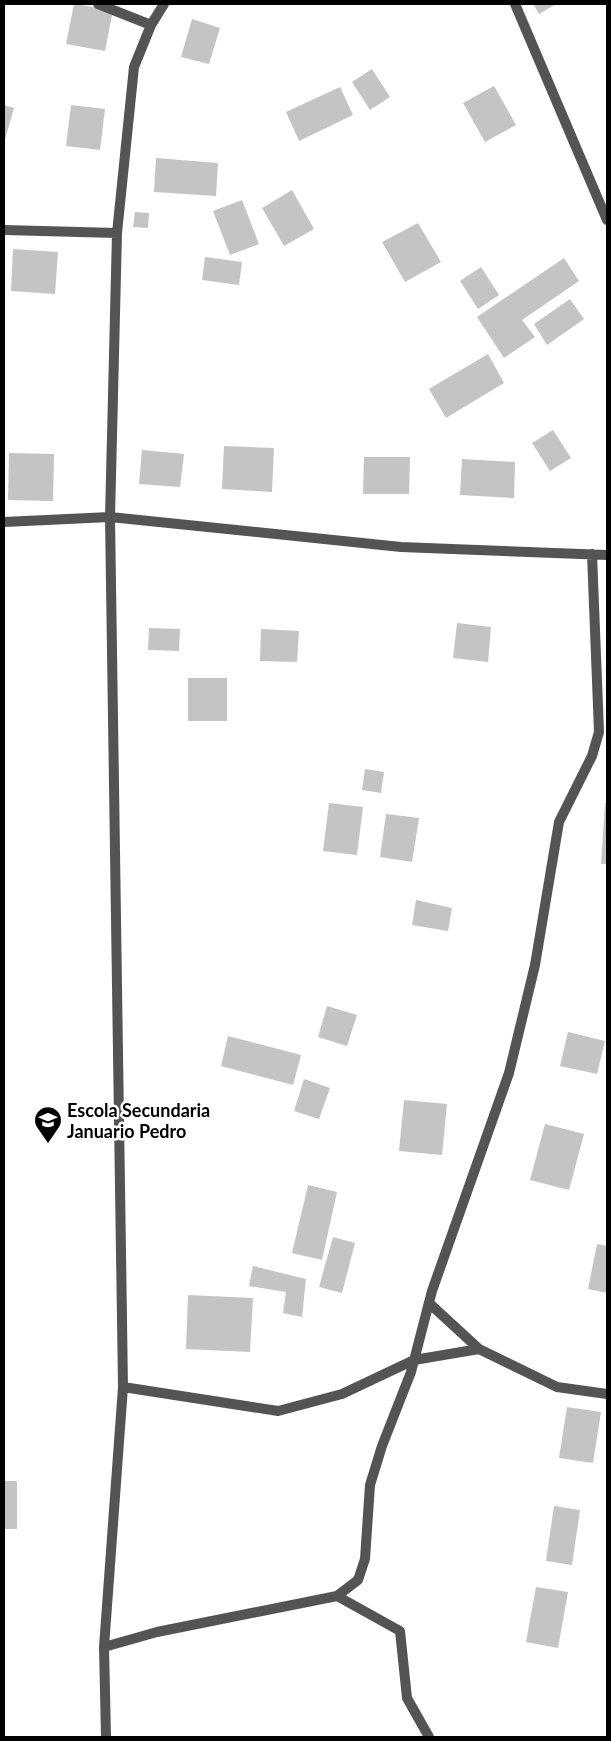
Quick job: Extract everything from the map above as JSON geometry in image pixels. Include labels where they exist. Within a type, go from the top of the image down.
[{"type":"street","points":[[98,4],[151,25]]},
{"type":"street","points":[[106,1737],[104,1647],[123,1387],[110,517],[117,233],[134,68],[151,25],[164,4]]},
{"type":"street","points":[[515,4],[607,220]]},
{"type":"street","points":[[4,230],[117,233]]},
{"type":"street","points":[[4,522],[110,517],[401,547],[607,555]]},
{"type":"street","points":[[104,1647],[157,1632],[337,1596],[358,1580],[365,1559],[370,1485],[382,1446],[414,1360],[430,1303],[509,1073],[535,965],[559,822],[592,756],[599,732],[592,554]]},
{"type":"street","points":[[430,1303],[479,1349],[557,1387],[607,1394]]},
{"type":"street","points":[[123,1387],[278,1411],[342,1394],[414,1360],[479,1349]]},
{"type":"street","points":[[337,1596],[400,1631],[407,1698],[429,1737]]},
{"type":"building","points":[[74,4],[113,10],[105,51],[66,44]]},
{"type":"building","points":[[533,4],[556,4],[539,14]]},
{"type":"building","points":[[192,19],[220,28],[209,64],[181,57]]},
{"type":"building","points":[[372,69],[390,97],[370,110],[352,82]]},
{"type":"building","points":[[494,86],[516,125],[485,142],[463,103]]},
{"type":"building","points":[[340,87],[353,115],[299,141],[286,112]]},
{"type":"building","points":[[4,105],[14,108],[4,143]]},
{"type":"building","points":[[71,105],[105,109],[100,150],[66,146]]},
{"type":"building","points":[[156,158],[218,163],[216,196],[154,192]]},
{"type":"building","points":[[292,190],[314,229],[284,246],[262,208]]},
{"type":"building","points":[[242,200],[259,244],[230,255],[213,211]]},
{"type":"building","points":[[135,212],[149,213],[148,228],[133,227]]},
{"type":"building","points":[[418,223],[441,262],[405,282],[382,242]]},
{"type":"building","points":[[13,249],[58,252],[55,294],[11,291]]},
{"type":"building","points":[[205,257],[242,262],[239,285],[202,280]]},
{"type":"building","points":[[564,258],[579,281],[522,320],[535,337],[504,358],[477,317]]},
{"type":"building","points":[[481,267],[499,295],[478,309],[460,281]]},
{"type":"building","points":[[570,299],[584,319],[547,345],[534,324]]},
{"type":"building","points":[[488,354],[504,383],[446,418],[429,389]]},
{"type":"building","points":[[553,430],[571,458],[550,471],[532,443]]},
{"type":"building","points":[[224,446],[274,448],[272,492],[222,489]]},
{"type":"building","points":[[142,450],[184,454],[180,487],[139,484]]},
{"type":"building","points":[[9,453],[54,454],[53,501],[8,500]]},
{"type":"building","points":[[364,457],[410,457],[409,494],[363,494]]},
{"type":"building","points":[[462,459],[515,462],[514,498],[460,495]]},
{"type":"building","points":[[457,623],[491,627],[488,662],[453,658]]},
{"type":"building","points":[[149,628],[180,629],[179,651],[148,650]]},
{"type":"building","points":[[261,629],[299,631],[297,662],[260,661]]},
{"type":"building","points":[[188,678],[227,678],[227,721],[188,721]]},
{"type":"building","points":[[365,769],[384,772],[381,793],[362,790]]},
{"type":"building","points":[[329,803],[363,807],[357,855],[323,851]]},
{"type":"building","points":[[605,803],[607,803],[607,864],[601,864]]},
{"type":"building","points":[[386,814],[419,818],[412,862],[380,857]]},
{"type":"building","points":[[416,900],[452,908],[448,931],[412,925]]},
{"type":"building","points":[[327,1006],[357,1015],[347,1046],[318,1037]]},
{"type":"building","points":[[568,1032],[605,1041],[597,1074],[560,1066]]},
{"type":"building","points":[[228,1036],[301,1055],[293,1085],[221,1066]]},
{"type":"building","points":[[304,1079],[330,1088],[319,1119],[294,1111]]},
{"type":"building","points":[[404,1100],[447,1104],[442,1155],[399,1151]]},
{"type":"building","points":[[545,1124],[584,1134],[569,1190],[530,1180]]},
{"type":"building","points":[[308,1185],[337,1192],[322,1260],[292,1253]]},
{"type":"building","points":[[333,1237],[355,1243],[342,1293],[319,1287]]},
{"type":"building","points":[[597,1244],[607,1246],[607,1293],[588,1289]]},
{"type":"building","points":[[253,1266],[306,1279],[302,1317],[283,1313],[286,1292],[249,1286]]},
{"type":"building","points":[[188,1295],[253,1298],[250,1352],[186,1349]]},
{"type":"building","points":[[567,1407],[601,1412],[593,1463],[559,1458]]},
{"type":"building","points":[[4,1481],[17,1481],[17,1529],[4,1529]]},
{"type":"building","points":[[554,1506],[580,1510],[572,1565],[546,1561]]},
{"type":"building","points":[[536,1587],[568,1592],[558,1648],[526,1642]]},
{"type":"place","name":"Escola Secundaria Januario Pedro","points":[[48,1144]]}]
